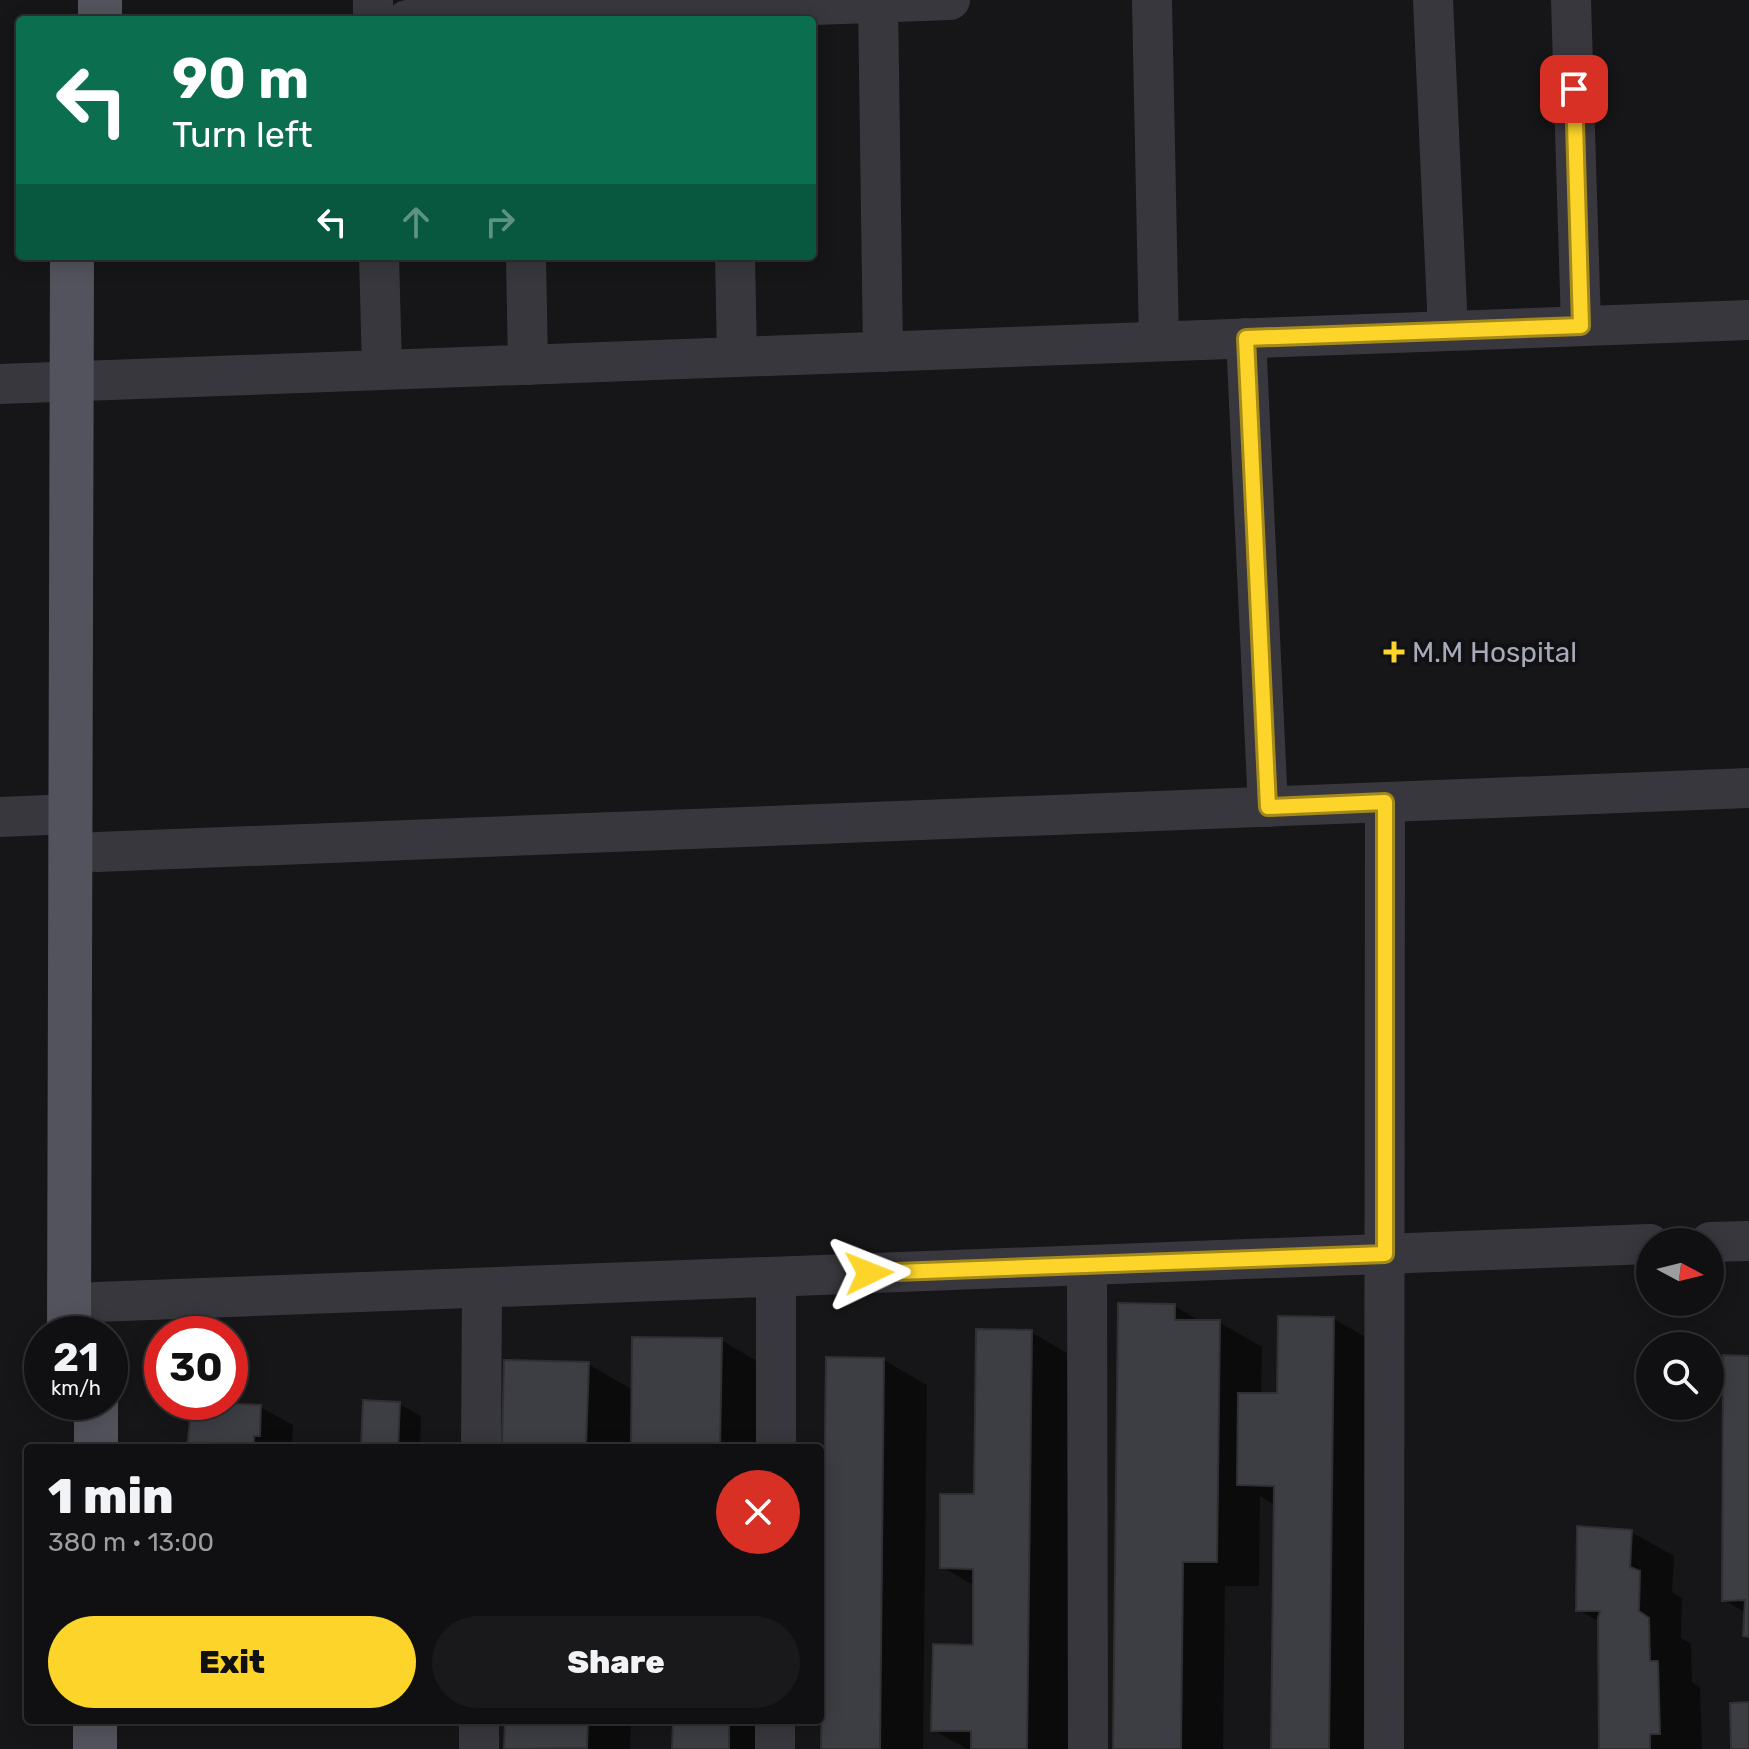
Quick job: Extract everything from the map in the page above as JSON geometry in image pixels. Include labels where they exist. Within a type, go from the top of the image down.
[{"type":"main road","points":[[72,260],[85,381],[97,852],[87,1316]]},
{"type":"main road","points":[[87,1316],[70,814],[85,381],[99,260]]},
{"type":"main road","points":[[68,1444],[69,1420]]},
{"type":"main road","points":[[96,1420],[96,1444]]},
{"type":"main road","points":[[68,1724],[68,1749]]},
{"type":"main road","points":[[95,1724],[95,1749]]},
{"type":"street","points":[[464,16],[950,0]]},
{"type":"street","points":[[1152,0],[1159,341]]},
{"type":"street","points":[[1433,0],[1448,331]]},
{"type":"street","points":[[1571,0],[1581,326]]},
{"type":"street","points":[[878,1],[883,352]]},
{"type":"street","points":[[379,260],[382,368]]},
{"type":"street","points":[[526,260],[528,365]]},
{"type":"street","points":[[735,260],[737,357]]},
{"type":"street","points":[[0,384],[1749,320]]},
{"type":"street","points":[[1246,338],[1268,807]]},
{"type":"street","points":[[97,852],[1749,788]]},
{"type":"street","points":[[1384,1749],[1385,802]]},
{"type":"street","points":[[0,817],[70,814]]},
{"type":"street","points":[[1724,1242],[1749,1241]]},
{"type":"street","points":[[128,1319],[482,1288],[1636,1245]]},
{"type":"street","points":[[1087,1265],[1088,1749]]},
{"type":"street","points":[[776,1277],[776,1444]]},
{"type":"street","points":[[481,1444],[482,1288]]},
{"type":"street","points":[[479,1724],[479,1749]]},
{"type":"street","points":[[775,1724],[775,1749]]},
{"type":"building","points":[[1118,1303],[1175,1304],[1175,1320],[1220,1320],[1217,1562],[1183,1562],[1181,1749],[1113,1749]]},
{"type":"building","points":[[1278,1316],[1334,1317],[1329,1749],[1271,1749],[1274,1486],[1237,1485],[1238,1393],[1277,1393]]},
{"type":"building","points":[[976,1329],[1032,1330],[1027,1749],[971,1749],[971,1731],[931,1731],[933,1644],[973,1645],[973,1569],[940,1568],[940,1494],[974,1494]]},
{"type":"building","points":[[632,1337],[722,1338],[720,1444],[631,1444]]},
{"type":"building","points":[[1724,1355],[1749,1356],[1749,1637],[1743,1636],[1745,1600],[1722,1601]]},
{"type":"building","points":[[826,1357],[884,1358],[880,1749],[821,1749],[821,1724],[824,1724]]},
{"type":"building","points":[[504,1360],[589,1362],[586,1444],[502,1443]]},
{"type":"building","points":[[363,1400],[400,1402],[398,1444],[361,1444]]},
{"type":"building","points":[[248,1404],[261,1405],[260,1436],[254,1436],[254,1444],[187,1444],[190,1420],[248,1420]]},
{"type":"building","points":[[1577,1526],[1632,1530],[1630,1567],[1640,1571],[1639,1611],[1649,1618],[1650,1661],[1658,1661],[1660,1734],[1650,1734],[1650,1749],[1599,1749],[1600,1611],[1576,1611]]},
{"type":"building","points":[[1749,1702],[1749,1749],[1731,1749],[1730,1703]]},
{"type":"building","points":[[505,1724],[588,1724],[587,1748],[504,1749]]},
{"type":"building","points":[[673,1724],[729,1724],[729,1749],[672,1749]]},
{"type":"place","name":"M.M Hospital","points":[[1394,652]]},
{"type":"route","points":[[869,1273],[1385,1254],[1385,802],[1268,807],[1246,338],[1581,326],[1574,89]]}]
